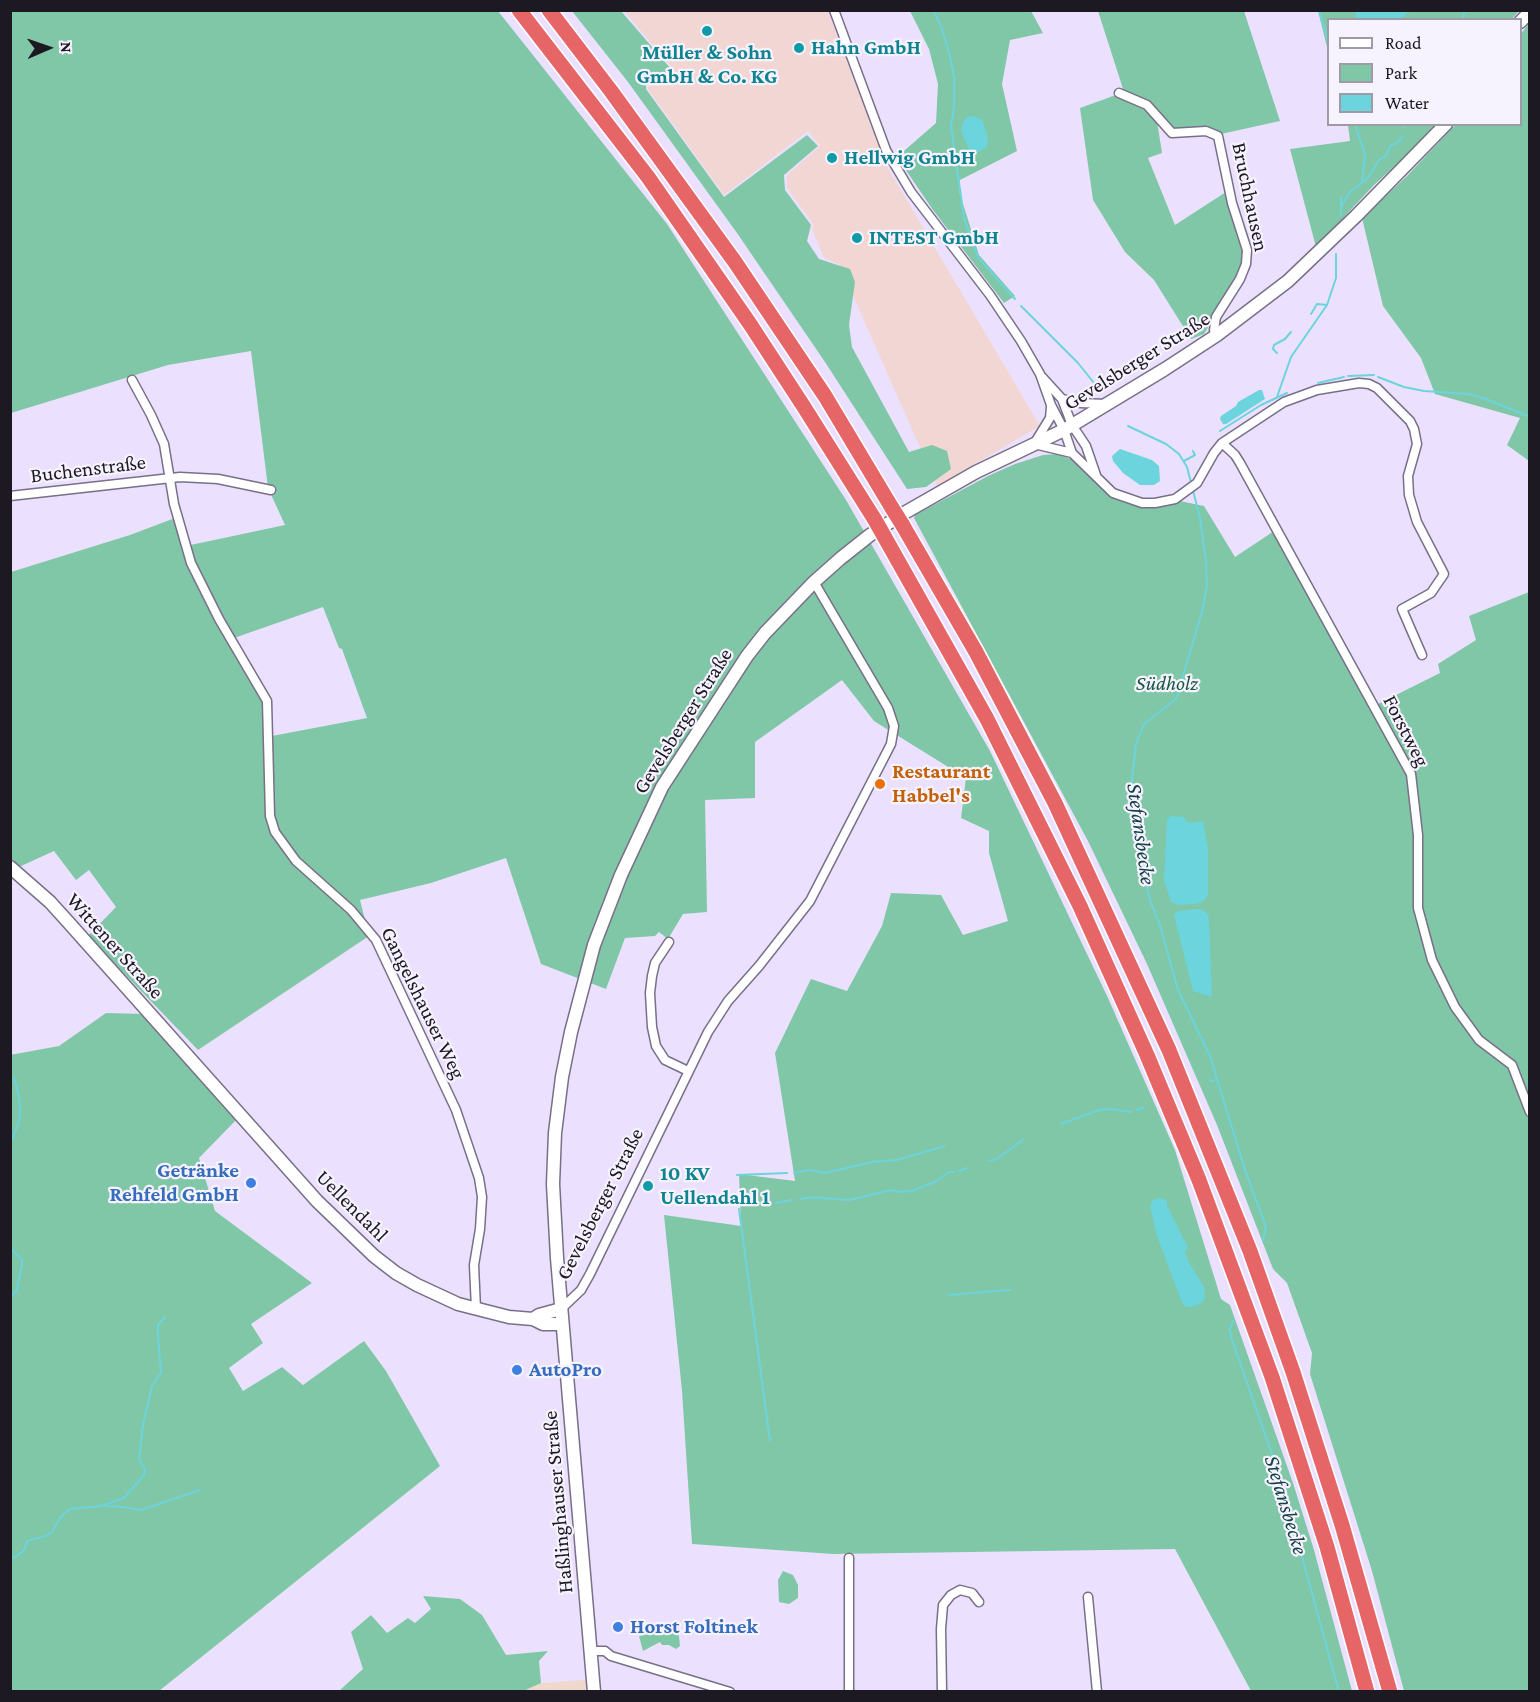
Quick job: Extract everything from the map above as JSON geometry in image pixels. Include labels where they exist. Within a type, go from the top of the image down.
[{"type":"highway","points":[[519,10],[655,187],[762,343],[875,520],[987,719],[1080,906],[1199,1180],[1275,1388],[1327,1547],[1366,1692]]},
{"type":"highway","points":[[549,10],[735,262],[825,396],[976,652],[1055,803],[1169,1050],[1250,1251],[1296,1382],[1342,1525],[1390,1692]]},
{"type":"main road","name":"Gevelsberger Straße","points":[[561,1309],[553,1184],[555,1133],[562,1077],[571,1032],[594,945],[621,875],[662,787],[747,656],[765,633],[814,582],[870,535],[976,472],[1068,428],[1165,369],[1217,334],[1288,280],[1403,170],[1444,126]]},
{"type":"main road","name":"Wittener Straße","points":[[10,867],[53,905],[187,1055]]},
{"type":"main road","name":"Uellendahl","points":[[187,1055],[318,1202],[374,1256],[396,1273],[441,1297],[476,1309],[509,1317],[533,1319],[543,1324],[562,1324]]},
{"type":"main road","name":"Uellendahl","points":[[533,1319],[561,1309]]},
{"type":"main road","name":"Haßlinghauser Straße","points":[[561,1309],[594,1692]]},
{"type":"street","points":[[834,10],[886,150],[917,200],[1001,309],[1040,374],[1062,399],[1072,453]]},
{"type":"street","name":"Bruchhausen","points":[[1119,93],[1147,105],[1172,133],[1206,131],[1218,136],[1232,203],[1247,250],[1246,264],[1240,279],[1216,317],[1214,330],[1217,334]]},
{"type":"street","points":[[1040,374],[1051,405],[1068,428],[1086,446],[1096,476]]},
{"type":"street","name":"Gangelshauser Weg","points":[[132,380],[162,440],[174,504],[191,563],[219,619],[267,701],[270,816],[275,832],[296,861],[351,910],[376,940],[456,1110],[479,1178],[482,1197],[474,1275],[476,1309]]},
{"type":"street","points":[[1051,405],[1050,418],[1034,444],[1072,453],[1113,493],[1142,503],[1167,501],[1188,490],[1197,483],[1222,443],[1284,402],[1317,390],[1359,383],[1377,388],[1410,421],[1417,444],[1408,476],[1409,495],[1417,522],[1444,574],[1431,593],[1402,609],[1422,655]]},
{"type":"street","points":[[1062,399],[1080,403],[1108,404]]},
{"type":"street","name":"Forstweg","points":[[1222,443],[1240,463],[1411,774],[1418,836],[1418,908],[1432,960],[1455,1007],[1479,1040],[1512,1065],[1530,1112]]},
{"type":"street","points":[[170,478],[218,479],[271,490]]},
{"type":"street","name":"Buchenstraße","points":[[10,496],[170,478]]},
{"type":"street","name":"Gevelsberger Straße","points":[[561,1309],[581,1290],[590,1274],[708,1032],[728,1001],[810,901],[891,744],[894,726],[888,708],[814,582]]},
{"type":"street","points":[[669,942],[655,963],[652,976],[650,993],[652,1027],[656,1046],[665,1060],[688,1071]]},
{"type":"street","points":[[849,1558],[849,1692]]},
{"type":"street","points":[[942,1692],[941,1629],[944,1605],[951,1594],[960,1590],[972,1593],[980,1602]]},
{"type":"street","points":[[1088,1597],[1097,1692]]},
{"type":"street","points":[[591,1656],[603,1660],[611,1656],[698,1687],[730,1692]]},
{"type":"shaded area","points":[[624,11],[828,11],[885,163],[1040,426],[937,486],[839,264],[824,258],[812,229],[813,224],[787,188],[787,175],[820,146],[808,131],[724,195],[647,88],[673,69]]},
{"type":"shaded area","points":[[585,1680],[586,1691],[521,1691],[541,1683]]},
{"type":"green space","points":[[11,11],[498,11],[667,224],[846,500],[990,751],[1108,998],[1175,1150],[1221,1299],[1230,1305],[1293,1483],[1314,1550],[1352,1691],[1251,1691],[1175,1549],[833,1554],[692,1544],[682,1391],[664,1215],[741,1226],[739,1174],[795,1181],[775,1053],[811,979],[847,991],[882,926],[891,893],[941,895],[963,935],[1008,921],[989,853],[989,831],[961,818],[966,778],[874,721],[842,680],[755,742],[755,798],[705,800],[707,912],[683,914],[668,939],[659,932],[655,936],[625,938],[606,989],[541,964],[506,858],[431,883],[360,900],[369,936],[198,1050],[88,936],[116,907],[89,870],[76,880],[54,851],[19,867],[11,859],[11,572],[130,535],[175,518],[181,547],[285,525],[268,488],[251,351],[168,365],[11,413]],"holes":[[[323,607],[339,648],[342,649],[367,718],[272,736],[268,751],[265,702],[234,638]]]},
{"type":"green space","points":[[572,11],[621,11],[671,69],[646,85],[646,89],[724,197],[807,135],[818,146],[784,175],[785,190],[811,225],[807,241],[819,259],[850,269],[855,282],[849,325],[852,347],[909,452],[932,445],[947,451],[951,469],[926,487],[907,489],[825,362],[737,233],[628,82]]},
{"type":"green space","points":[[910,11],[1031,11],[1043,33],[1010,40],[1002,84],[1017,151],[960,180],[959,191],[979,255],[1015,296],[1004,303],[933,210],[897,157],[936,123],[938,84],[929,49]]},
{"type":"green space","points":[[1098,11],[1244,11],[1280,121],[1221,134],[1206,127],[1172,128],[1157,121],[1162,153],[1148,158],[1175,225],[1226,192],[1242,242],[1244,257],[1238,279],[1204,334],[1191,339],[1154,280],[1125,252],[1093,200],[1080,108],[1124,92]]},
{"type":"green space","points":[[1318,11],[1519,11],[1513,18],[1327,18],[1327,47]]},
{"type":"green space","points":[[1529,23],[1529,461],[1507,445],[1520,418],[1435,394],[1421,358],[1383,306],[1362,218],[1407,176],[1454,126],[1522,126],[1522,33]]},
{"type":"green space","points":[[1348,126],[1434,126],[1421,142],[1374,185],[1316,247],[1290,149],[1350,141]]},
{"type":"green space","name":"Südholz","points":[[1058,454],[1073,460],[1112,498],[1129,504],[1154,508],[1180,501],[1204,506],[1235,557],[1274,531],[1376,705],[1440,673],[1438,664],[1476,640],[1469,616],[1529,592],[1529,1691],[1404,1691],[1372,1571],[1310,1374],[1312,1353],[1287,1283],[1273,1269],[1217,1125],[1147,964],[1088,841],[914,518],[915,515],[1015,464],[1043,455]]},
{"type":"green space","points":[[106,1013],[145,1014],[239,1117],[199,1158],[215,1211],[312,1283],[251,1324],[263,1343],[229,1368],[243,1391],[282,1367],[303,1385],[364,1341],[386,1371],[440,1466],[159,1691],[11,1691],[10,1055],[59,1046]]},
{"type":"green space","points":[[783,1571],[793,1575],[798,1585],[798,1598],[789,1604],[779,1602],[778,1580]]},
{"type":"green space","points":[[423,1596],[460,1599],[482,1615],[506,1655],[548,1651],[539,1661],[541,1683],[521,1692],[339,1691],[363,1669],[351,1632],[371,1615],[387,1633],[408,1618],[415,1623],[431,1609]]},
{"type":"green space","points":[[678,1627],[680,1646],[676,1649],[669,1645],[662,1645],[660,1642],[643,1651],[639,1636]]},
{"type":"water","points":[[1355,10],[1410,11],[1401,18],[1357,18]]},
{"type":"water","points":[[967,117],[982,119],[988,142],[986,148],[976,153],[969,150],[961,131],[963,122]]},
{"type":"water","points":[[1262,390],[1265,399],[1223,424],[1221,416],[1236,406],[1238,402]]},
{"type":"water","points":[[1120,449],[1152,460],[1159,466],[1160,481],[1154,485],[1140,485],[1123,473],[1113,461],[1112,456]]},
{"type":"water","points":[[1170,816],[1184,817],[1188,823],[1203,821],[1208,849],[1208,895],[1203,902],[1178,905],[1171,902],[1164,880],[1167,820]]},
{"type":"water","points":[[1204,910],[1208,915],[1212,997],[1193,991],[1174,915],[1178,911]]},
{"type":"water","points":[[1158,1198],[1167,1200],[1167,1205],[1188,1248],[1185,1252],[1188,1261],[1204,1287],[1205,1298],[1202,1303],[1192,1307],[1186,1307],[1182,1303],[1156,1233],[1150,1205]]},
{"type":"waterway","name":"Stefansbecke","points":[[933,10],[941,26],[954,77],[954,107],[951,126],[964,218],[978,257],[1015,299]]},
{"type":"waterway","points":[[1319,10],[1327,38]]},
{"type":"waterway","points":[[1463,18],[1465,10]]},
{"type":"waterway","points":[[1356,126],[1365,155],[1362,183]]},
{"type":"waterway","points":[[1341,215],[1341,207],[1349,193],[1368,178],[1379,160],[1387,155],[1390,146],[1397,143],[1403,136]]},
{"type":"waterway","points":[[1341,198],[1341,207]]},
{"type":"waterway","points":[[1277,397],[1291,357],[1327,305],[1336,278],[1336,254]]},
{"type":"waterway","points":[[1311,314],[1317,304],[1327,305]]},
{"type":"waterway","name":"Stefansbecke","points":[[1021,306],[1078,363],[1094,383]]},
{"type":"waterway","points":[[1277,353],[1273,349],[1274,345],[1285,339],[1291,332]]},
{"type":"waterway","points":[[1348,376],[1374,375]]},
{"type":"waterway","points":[[1318,383],[1344,377]]},
{"type":"waterway","points":[[1378,377],[1404,387],[1424,391],[1469,394],[1530,417]]},
{"type":"waterway","points":[[1220,431],[1261,405],[1287,393]]},
{"type":"waterway","name":"Stefansbecke","points":[[1128,426],[1166,444],[1179,454],[1187,467],[1200,518],[1207,585],[1202,612],[1176,699],[1144,724],[1136,744],[1132,779],[1136,819],[1144,849],[1145,880],[1178,990],[1210,1056],[1245,1170],[1266,1227],[1263,1240]]},
{"type":"waterway","points":[[1184,461],[1195,455],[1193,451]]},
{"type":"waterway","points":[[10,1145],[19,1121],[20,1110],[14,1077]]},
{"type":"waterway","name":"Stefansbecke","points":[[1210,1081],[1218,1080]]},
{"type":"waterway","points":[[1137,1110],[1144,1107]]},
{"type":"waterway","points":[[1061,1124],[1099,1110],[1131,1112]]},
{"type":"waterway","points":[[989,1161],[997,1159],[1024,1139]]},
{"type":"waterway","points":[[794,1173],[810,1170],[825,1173],[872,1162],[897,1160],[945,1146]]},
{"type":"waterway","points":[[959,1171],[967,1168]]},
{"type":"waterway","points":[[801,1199],[812,1197],[849,1200],[891,1190],[911,1191],[935,1182],[949,1172],[954,1172]]},
{"type":"waterway","points":[[737,1175],[787,1173]]},
{"type":"waterway","points":[[776,1203],[791,1200]]},
{"type":"waterway","points":[[739,1209],[770,1441]]},
{"type":"waterway","points":[[10,1243],[12,1250],[22,1259],[17,1290],[10,1297]]},
{"type":"waterway","points":[[948,1295],[1010,1290]]},
{"type":"waterway","points":[[10,1559],[24,1550],[27,1541],[52,1532],[60,1518],[70,1509],[101,1506],[124,1498],[144,1475],[145,1469],[139,1459],[143,1425],[152,1386],[161,1373],[158,1325],[165,1317]]},
{"type":"waterway","name":"Stefansbecke","points":[[1233,1321],[1230,1329],[1231,1337],[1282,1483],[1339,1692]]},
{"type":"waterway","points":[[105,1506],[141,1510],[200,1490]]},
{"type":"place","name":"Müller & Sohn GmbH & Co. KG","points":[[707,31]]},
{"type":"place","name":"Hahn GmbH","points":[[799,48]]},
{"type":"place","name":"Hellwig GmbH","points":[[832,158]]},
{"type":"place","name":"INTEST GmbH","points":[[857,238]]},
{"type":"place","name":"Restaurant Habbel's","points":[[880,784]]},
{"type":"place","name":"Getränke Rehfeld GmbH","points":[[251,1183]]},
{"type":"place","name":"10 KV Uellendahl 1","points":[[648,1186]]},
{"type":"place","name":"AutoPro","points":[[517,1370]]},
{"type":"place","name":"Horst Foltinek","points":[[618,1627]]}]
